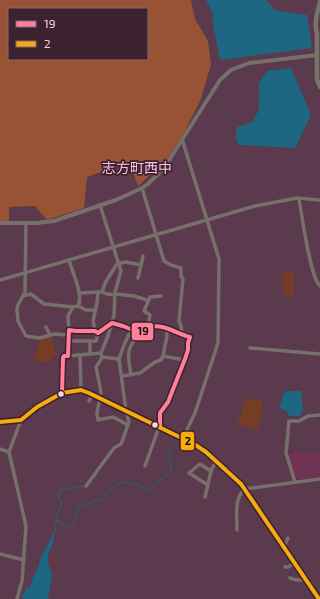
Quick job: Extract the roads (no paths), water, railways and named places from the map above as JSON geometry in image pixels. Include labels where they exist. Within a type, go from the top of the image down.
[{"type":"main road","points":[[320,2],[316,18],[317,79],[320,87]]},
{"type":"street","points":[[0,223],[36,223],[54,220],[100,205],[142,188],[164,168],[220,80],[231,70],[249,63],[317,55]]},
{"type":"street","points":[[182,139],[218,259],[218,343],[195,413],[183,438]]},
{"type":"street","points":[[142,188],[164,260],[171,265],[181,268],[181,276],[183,279],[179,321],[182,335]]},
{"type":"street","points":[[299,199],[311,267],[315,281],[320,286]]},
{"type":"street","points":[[0,280],[255,206],[299,199],[320,200]]},
{"type":"street","points":[[100,205],[121,271],[115,294],[112,323],[102,355],[96,367],[101,392],[97,413],[98,420],[113,417],[128,425]]},
{"type":"street","points":[[26,223],[25,292],[17,309],[18,321],[25,335],[40,338],[50,335],[68,335]]},
{"type":"street","points":[[138,278],[143,256]]},
{"type":"street","points":[[69,260],[79,293],[80,301],[78,306]]},
{"type":"street","points":[[102,292],[105,283],[119,264],[126,262],[141,266]]},
{"type":"street","points":[[68,341],[96,341],[96,332],[92,324],[98,292]]},
{"type":"street","points":[[79,293],[102,292],[107,294],[134,296],[148,300]]},
{"type":"street","points":[[23,296],[31,294],[44,304],[73,307],[78,306],[86,310],[95,310]]},
{"type":"street","points":[[148,328],[150,315],[144,311],[148,300],[150,297],[161,296]]},
{"type":"street","points":[[68,356],[68,316],[73,307]]},
{"type":"street","points":[[68,330],[96,332],[112,323],[140,333]]},
{"type":"street","points":[[46,327],[50,335]]},
{"type":"street","points":[[132,374],[128,355],[130,348],[140,333],[148,328],[166,328],[190,337],[185,360],[168,402],[160,413],[159,427],[145,466]]},
{"type":"street","points":[[122,376],[140,373],[155,362],[161,360],[167,336],[166,328]]},
{"type":"street","points":[[86,486],[114,448],[121,444],[129,422],[126,411],[120,358],[131,330]]},
{"type":"street","points":[[90,341],[90,354]]},
{"type":"street","points":[[250,348],[320,354]]},
{"type":"street","points":[[62,393],[64,356],[90,354],[120,358],[128,355]]},
{"type":"street","points":[[80,355],[81,390]]},
{"type":"street","points":[[163,356],[185,360]]},
{"type":"street","points":[[17,599],[22,581],[26,526],[9,452],[21,420],[37,407],[62,393],[81,390],[183,438],[200,448],[216,461],[244,489],[319,599]]},
{"type":"street","points":[[89,401],[92,395]]},
{"type":"street","points":[[295,482],[286,452],[289,421],[299,421],[308,416],[320,415]]},
{"type":"street","points":[[0,422],[21,420]]},
{"type":"street","points":[[0,449],[9,452]]},
{"type":"street","points":[[205,497],[216,461]]},
{"type":"street","points":[[208,485],[189,473],[200,464],[212,471]]},
{"type":"street","points":[[244,489],[320,479]]},
{"type":"street","points":[[238,530],[236,506],[244,489]]},
{"type":"street","points":[[284,547],[288,538]]},
{"type":"street","points":[[0,554],[24,560]]},
{"type":"street","points":[[285,567],[295,563]]},
{"type":"street","points":[[290,578],[296,580],[306,580]]},
{"type":"water","points":[[206,0],[266,0],[276,11],[307,15],[312,48],[220,60],[213,24],[213,13]]},
{"type":"water","points":[[291,68],[311,115],[295,148],[240,145],[236,139],[237,127],[253,122],[259,109],[259,83],[267,71]]},
{"type":"water","points":[[286,391],[301,391],[303,411],[299,416],[289,416],[286,411],[279,408]]},
{"type":"water","points":[[55,530],[53,542],[48,555],[48,563],[52,576],[48,599],[23,599],[22,597],[26,588],[30,588],[33,577],[39,565],[40,558]]},
{"type":"waterway","points":[[68,527],[71,527],[78,507],[104,498],[109,490],[117,484],[132,483],[151,491],[152,487],[170,471],[171,467],[169,455],[179,439]]},
{"type":"waterway","points":[[55,531],[57,515],[62,504],[58,497],[60,490],[76,487],[87,487]]},
{"type":"waterway","points":[[57,521],[66,525]]},
{"type":"district","name":"志方町西中","points":[[137,167]]}]
